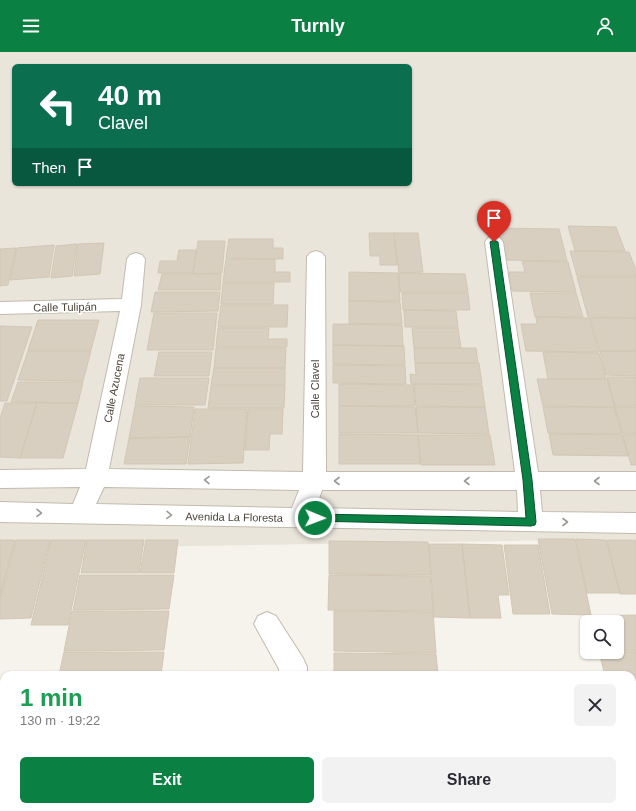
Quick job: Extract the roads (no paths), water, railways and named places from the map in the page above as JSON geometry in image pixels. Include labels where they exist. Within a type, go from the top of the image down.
[{"type":"street","points":[[494,242],[528,480],[531,522]]},
{"type":"street","name":"Calle Clavel","points":[[300,518],[314,482],[316,257]]},
{"type":"street","name":"Calle Azucena","points":[[80,514],[96,478],[131,306],[136,259]]},
{"type":"street","name":"Calle Tulipán","points":[[0,308],[131,306]]},
{"type":"street","points":[[0,479],[96,478],[314,482],[528,480],[636,481]]},
{"type":"street","name":"Avenida La Floresta","points":[[0,512],[636,523]]},
{"type":"street","points":[[266,624],[293,667],[293,671]]}]
